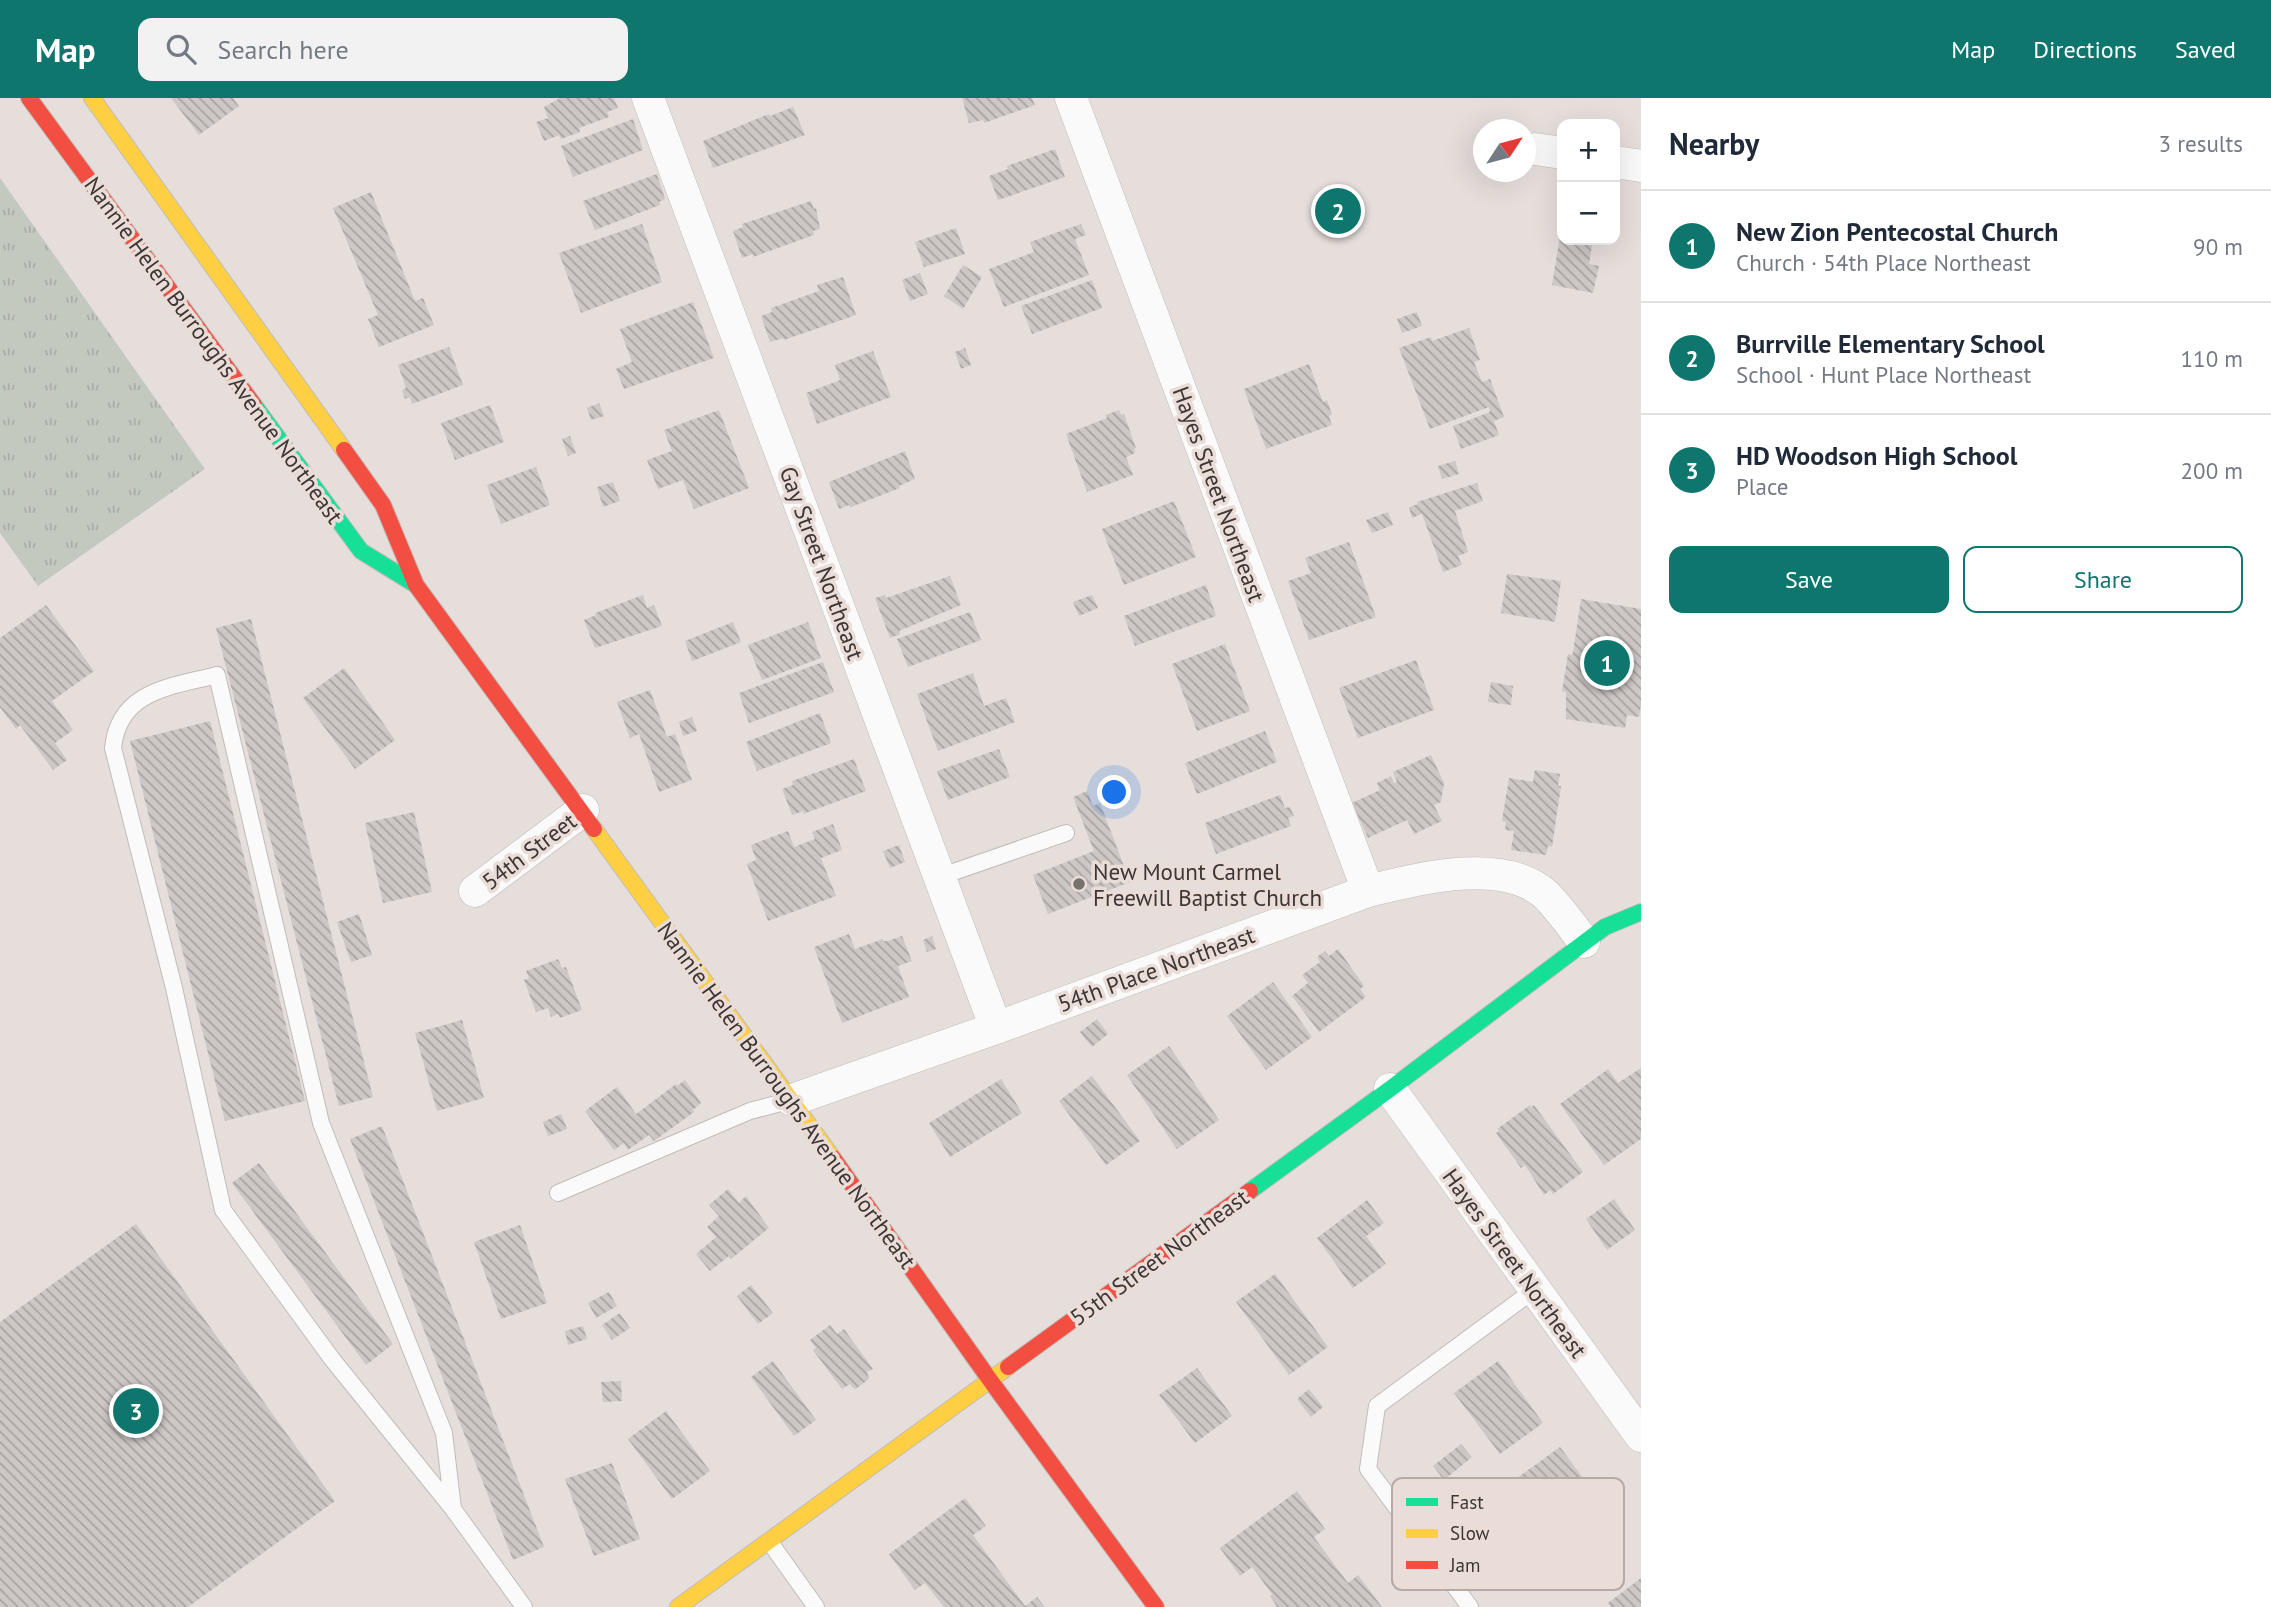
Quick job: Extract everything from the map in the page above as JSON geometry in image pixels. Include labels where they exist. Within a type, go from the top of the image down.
[{"type":"main road","name":"Nannie Helen Burroughs Avenue Northeast","points":[[29,98],[361,551],[416,585]]},
{"type":"main road","name":"Nannie Helen Burroughs Avenue Northeast","points":[[92,98],[383,505],[416,585],[583,810],[990,1380],[1156,1607]]},
{"type":"main road","name":"55th Street Northeast","points":[[678,1607],[1390,1089],[1584,942],[1605,928],[1641,912]]},
{"type":"street","name":"Gay Street Northeast","points":[[648,98],[996,1028]]},
{"type":"street","name":"Hayes Street Northeast","points":[[1071,98],[1368,891]]},
{"type":"street","points":[[1620,163],[1641,166]]},
{"type":"street","name":"54th Street","points":[[475,891],[583,810]]},
{"type":"street","name":"54th Place Northeast","points":[[792,1100],[1368,891],[1445,874],[1488,874],[1518,880],[1545,894],[1584,942]]},
{"type":"street","name":"Hayes Street Northeast","points":[[1390,1089],[1641,1436]]},
{"type":"lane","points":[[453,1509],[444,1433],[321,1123],[217,675],[157,690],[129,708],[120,720],[113,748],[174,988],[223,1210],[332,1359],[453,1509],[524,1607]]},
{"type":"lane","points":[[939,877],[1066,833]]},
{"type":"lane","points":[[558,1193],[750,1111],[792,1100]]},
{"type":"lane","points":[[1392,1502],[1368,1469],[1377,1406],[1534,1290]]},
{"type":"lane","points":[[769,1541],[816,1607]]},
{"type":"lane","points":[[1457,1590],[1469,1607]]},
{"type":"green space","points":[[0,178],[205,469],[38,586],[0,533]]},
{"type":"building","points":[[171,98],[233,98],[239,106],[199,135]]},
{"type":"building","points":[[560,98],[614,98],[618,108],[607,112],[609,117],[579,128],[580,132],[561,139],[559,135],[544,141],[536,122],[548,118],[544,107]]},
{"type":"building","points":[[962,98],[1032,98],[1035,105],[984,123],[983,120],[969,123]]},
{"type":"building","points":[[793,107],[805,135],[713,168],[703,141]]},
{"type":"building","points":[[633,119],[643,150],[573,177],[561,146]]},
{"type":"building","points":[[1055,149],[1065,177],[998,200],[989,176],[1008,169],[1007,166]]},
{"type":"building","points":[[657,174],[665,199],[659,202],[660,205],[595,230],[583,201]]},
{"type":"building","points":[[371,192],[415,301],[423,298],[434,325],[379,347],[368,319],[378,315],[333,208]]},
{"type":"building","points":[[811,201],[814,209],[816,208],[820,229],[813,231],[814,235],[753,257],[753,254],[742,258],[733,231],[743,227],[742,224]]},
{"type":"building","points":[[642,224],[662,282],[581,313],[559,253]]},
{"type":"building","points":[[1081,224],[1086,235],[1075,239],[1089,275],[1004,307],[989,269],[1034,252],[1030,242]]},
{"type":"building","points":[[956,228],[965,254],[924,267],[915,242]]},
{"type":"building","points":[[1559,245],[1592,245],[1589,264],[1599,266],[1593,293],[1552,285]]},
{"type":"building","points":[[963,265],[982,277],[963,309],[944,296]]},
{"type":"building","points":[[920,273],[928,294],[910,301],[902,280]]},
{"type":"building","points":[[843,277],[856,315],[784,340],[783,338],[770,342],[761,316],[772,312],[771,308],[819,291],[817,285]]},
{"type":"building","points":[[1092,280],[1102,308],[1032,334],[1021,306]]},
{"type":"building","points":[[693,302],[714,358],[624,389],[616,369],[632,362],[620,329]]},
{"type":"building","points":[[1417,312],[1422,326],[1402,333],[1397,319]]},
{"type":"building","points":[[1469,328],[1480,360],[1474,362],[1482,382],[1490,379],[1504,417],[1494,421],[1499,435],[1461,449],[1453,426],[1490,412],[1489,407],[1430,429],[1399,348],[1431,337],[1432,341]]},
{"type":"building","points":[[449,347],[463,385],[412,404],[410,397],[405,399],[402,390],[406,388],[398,365]]},
{"type":"building","points":[[965,348],[971,365],[961,369],[955,352]]},
{"type":"building","points":[[873,351],[891,397],[817,424],[806,393],[840,380],[835,365]]},
{"type":"building","points":[[1309,364],[1323,402],[1327,400],[1332,425],[1266,449],[1244,389]]},
{"type":"building","points":[[599,403],[604,416],[591,420],[587,408]]},
{"type":"building","points":[[490,405],[504,442],[455,460],[441,423]]},
{"type":"building","points":[[719,410],[749,488],[694,509],[683,480],[658,489],[647,460],[672,451],[664,430]]},
{"type":"building","points":[[1119,410],[1121,415],[1124,414],[1136,448],[1135,453],[1126,457],[1133,475],[1087,492],[1066,434],[1107,418],[1106,415]]},
{"type":"building","points":[[570,436],[576,453],[568,456],[562,439]]},
{"type":"building","points":[[905,451],[915,479],[899,486],[900,488],[839,509],[829,482]]},
{"type":"building","points":[[1455,461],[1459,474],[1442,479],[1438,466]]},
{"type":"building","points":[[536,467],[550,505],[501,524],[487,485]]},
{"type":"building","points":[[613,482],[620,501],[603,507],[597,487]]},
{"type":"building","points":[[1477,483],[1483,501],[1455,511],[1468,552],[1458,556],[1462,565],[1443,572],[1422,514],[1412,518],[1409,507]]},
{"type":"building","points":[[1174,501],[1196,557],[1124,585],[1102,529]]},
{"type":"building","points":[[1388,512],[1393,525],[1372,533],[1366,520]]},
{"type":"building","points":[[1349,542],[1376,617],[1309,640],[1288,581],[1311,573],[1305,558]]},
{"type":"building","points":[[1507,574],[1561,581],[1555,622],[1501,613]]},
{"type":"building","points":[[950,576],[961,605],[899,631],[900,634],[890,638],[875,598],[885,595],[886,598]]},
{"type":"building","points":[[1206,585],[1216,616],[1135,646],[1124,616]]},
{"type":"building","points":[[643,595],[647,608],[654,605],[662,626],[595,648],[584,620],[596,615],[595,613]]},
{"type":"building","points":[[1092,595],[1098,608],[1079,616],[1073,602]]},
{"type":"building","points":[[1581,599],[1641,609],[1641,705],[1639,717],[1627,715],[1625,728],[1566,719],[1566,692],[1562,691],[1568,654],[1572,655],[1573,652]]},
{"type":"building","points":[[46,605],[94,671],[52,701],[73,730],[55,743],[67,760],[53,770],[20,725],[16,729],[0,707],[0,638]]},
{"type":"building","points":[[970,612],[981,640],[908,667],[897,639]]},
{"type":"building","points":[[251,619],[373,1097],[339,1106],[216,628]]},
{"type":"building","points":[[733,622],[741,642],[692,661],[685,641]]},
{"type":"building","points":[[808,622],[821,658],[762,680],[748,645]]},
{"type":"building","points":[[1225,644],[1250,711],[1197,731],[1172,664]]},
{"type":"building","points":[[1416,660],[1434,710],[1358,738],[1339,688]]},
{"type":"building","points":[[823,662],[834,692],[749,723],[739,693]]},
{"type":"building","points":[[344,668],[395,740],[355,769],[303,698]]},
{"type":"building","points":[[973,673],[984,706],[1006,698],[1015,722],[938,751],[917,694]]},
{"type":"building","points":[[1491,682],[1513,686],[1511,705],[1488,702]]},
{"type":"building","points":[[650,690],[667,737],[675,734],[692,780],[659,792],[639,734],[630,738],[617,702]]},
{"type":"building","points":[[820,713],[831,743],[757,771],[746,742]]},
{"type":"building","points":[[692,717],[697,731],[683,736],[679,722]]},
{"type":"building","points":[[210,721],[305,1101],[225,1121],[130,741]]},
{"type":"building","points":[[1265,731],[1277,762],[1197,794],[1185,763]]},
{"type":"building","points":[[999,749],[1010,777],[948,800],[937,771]]},
{"type":"building","points":[[1431,755],[1444,783],[1441,802],[1434,805],[1442,821],[1414,834],[1407,820],[1368,838],[1352,803],[1380,790],[1377,783],[1391,776],[1394,783],[1397,782],[1393,772]]},
{"type":"building","points":[[854,759],[866,791],[803,814],[803,811],[792,815],[782,789],[793,785],[792,781]]},
{"type":"building","points":[[1535,770],[1560,774],[1558,786],[1561,786],[1552,847],[1548,846],[1546,855],[1511,850],[1514,831],[1505,830],[1506,822],[1502,821],[1509,778],[1533,782]]},
{"type":"building","points":[[1087,791],[1093,806],[1100,803],[1130,882],[1048,914],[1033,875],[1094,851],[1073,797]]},
{"type":"building","points":[[1280,795],[1285,808],[1290,807],[1294,816],[1288,818],[1291,826],[1216,854],[1205,823]]},
{"type":"building","points":[[414,812],[432,892],[383,903],[365,823]]},
{"type":"building","points":[[833,824],[842,850],[821,858],[836,896],[768,921],[747,864],[756,860],[751,845],[788,831],[794,847],[815,839],[812,832]]},
{"type":"building","points":[[899,845],[905,862],[890,868],[883,851]]},
{"type":"building","points":[[359,914],[372,955],[351,962],[337,922]]},
{"type":"building","points":[[849,934],[855,949],[883,939],[888,941],[902,936],[912,961],[898,966],[909,997],[842,1023],[814,947]]},
{"type":"building","points":[[932,936],[936,949],[927,952],[923,940]]},
{"type":"building","points":[[1338,949],[1364,986],[1360,989],[1366,997],[1319,1032],[1292,996],[1308,983],[1302,975],[1320,962],[1317,957],[1325,951],[1329,956]]},
{"type":"building","points":[[558,959],[562,968],[566,967],[582,1010],[560,1018],[558,1014],[551,1017],[548,1008],[536,1012],[524,980],[529,978],[526,971]]},
{"type":"building","points":[[1273,982],[1312,1037],[1266,1070],[1227,1016]]},
{"type":"building","points":[[1097,1019],[1108,1034],[1092,1047],[1080,1032]]},
{"type":"building","points":[[462,1020],[484,1098],[437,1111],[415,1033]]},
{"type":"building","points":[[1169,1046],[1219,1120],[1177,1149],[1127,1075]]},
{"type":"building","points":[[1641,1068],[1641,1139],[1604,1165],[1560,1104],[1608,1069],[1618,1083]]},
{"type":"building","points":[[1092,1076],[1140,1141],[1106,1165],[1059,1101]]},
{"type":"building","points":[[1001,1079],[1022,1113],[950,1157],[929,1123]]},
{"type":"building","points":[[685,1080],[701,1103],[694,1112],[654,1141],[649,1135],[628,1150],[624,1143],[614,1150],[585,1111],[617,1087],[636,1114]]},
{"type":"building","points":[[1530,1105],[1534,1105],[1583,1172],[1553,1194],[1550,1190],[1544,1195],[1525,1165],[1521,1168],[1496,1133],[1499,1131],[1497,1129]]},
{"type":"building","points":[[561,1114],[567,1129],[548,1136],[543,1122]]},
{"type":"building","points":[[382,1126],[544,1547],[513,1560],[350,1139]]},
{"type":"building","points":[[259,1163],[393,1344],[366,1365],[232,1183]]},
{"type":"building","points":[[728,1189],[739,1203],[746,1196],[769,1228],[731,1259],[729,1256],[710,1271],[696,1254],[716,1237],[707,1227],[719,1216],[709,1205]]},
{"type":"building","points":[[1614,1199],[1635,1230],[1607,1250],[1586,1219]]},
{"type":"building","points":[[1367,1200],[1384,1223],[1366,1236],[1386,1264],[1353,1288],[1317,1238]]},
{"type":"building","points":[[136,1224],[335,1501],[188,1607],[0,1607],[0,1322]]},
{"type":"building","points":[[520,1225],[547,1303],[501,1319],[474,1242]]},
{"type":"building","points":[[1275,1274],[1328,1347],[1289,1375],[1236,1302]]},
{"type":"building","points":[[751,1285],[773,1313],[758,1324],[737,1296]]},
{"type":"building","points":[[609,1292],[617,1306],[596,1318],[588,1303]]},
{"type":"building","points":[[620,1313],[630,1328],[612,1340],[602,1325]]},
{"type":"building","points":[[830,1325],[837,1334],[844,1329],[873,1369],[867,1372],[869,1379],[856,1389],[850,1384],[842,1389],[813,1350],[816,1348],[810,1340]]},
{"type":"building","points":[[583,1326],[587,1339],[568,1345],[565,1331]]},
{"type":"building","points":[[773,1361],[816,1420],[794,1436],[751,1377]]},
{"type":"building","points":[[1498,1361],[1543,1423],[1500,1454],[1454,1393]]},
{"type":"building","points":[[1197,1368],[1232,1416],[1195,1443],[1159,1395]]},
{"type":"building","points":[[621,1381],[622,1401],[603,1402],[601,1382]]},
{"type":"building","points":[[1309,1389],[1323,1407],[1311,1417],[1297,1399]]},
{"type":"building","points":[[666,1411],[710,1471],[672,1499],[628,1439]]},
{"type":"building","points":[[1461,1444],[1472,1457],[1446,1478],[1442,1478],[1433,1466]]},
{"type":"building","points":[[1560,1447],[1583,1478],[1517,1478]]},
{"type":"building","points":[[612,1463],[640,1539],[594,1556],[565,1479]]},
{"type":"building","points":[[1297,1491],[1325,1529],[1314,1537],[1348,1583],[1358,1575],[1382,1607],[1277,1607],[1270,1596],[1272,1594],[1252,1567],[1240,1576],[1220,1548]]},
{"type":"building","points":[[965,1498],[986,1526],[973,1535],[1025,1606],[1037,1597],[1045,1607],[944,1607],[925,1583],[915,1590],[889,1554]]},
{"type":"building","points":[[1641,1578],[1641,1607],[1611,1607],[1608,1603]]},
{"type":"traffic: fast","points":[[254,405],[361,551],[416,585]]},
{"type":"traffic: fast","points":[[1250,1191],[1605,927],[1641,912]]},
{"type":"traffic: slow","points":[[92,98],[344,450]]},
{"type":"traffic: slow","points":[[594,829],[833,1158]]},
{"type":"traffic: slow","points":[[678,1607],[1008,1367]]},
{"type":"traffic: jam","points":[[29,98],[254,405]]},
{"type":"traffic: jam","points":[[344,450],[383,505],[416,585],[594,829]]},
{"type":"traffic: jam","points":[[833,1158],[990,1380],[1156,1607]]},
{"type":"traffic: jam","points":[[1008,1367],[1250,1191]]},
{"type":"place","name":"Burrville Elementary School","points":[[1338,211]]},
{"type":"place","name":"New Zion Pentecostal Church","points":[[1607,663]]},
{"type":"place","name":"New Mount Carmel Freewill Baptist Church","points":[[1079,884]]},
{"type":"place","name":"HD Woodson High School","points":[[136,1411]]}]
